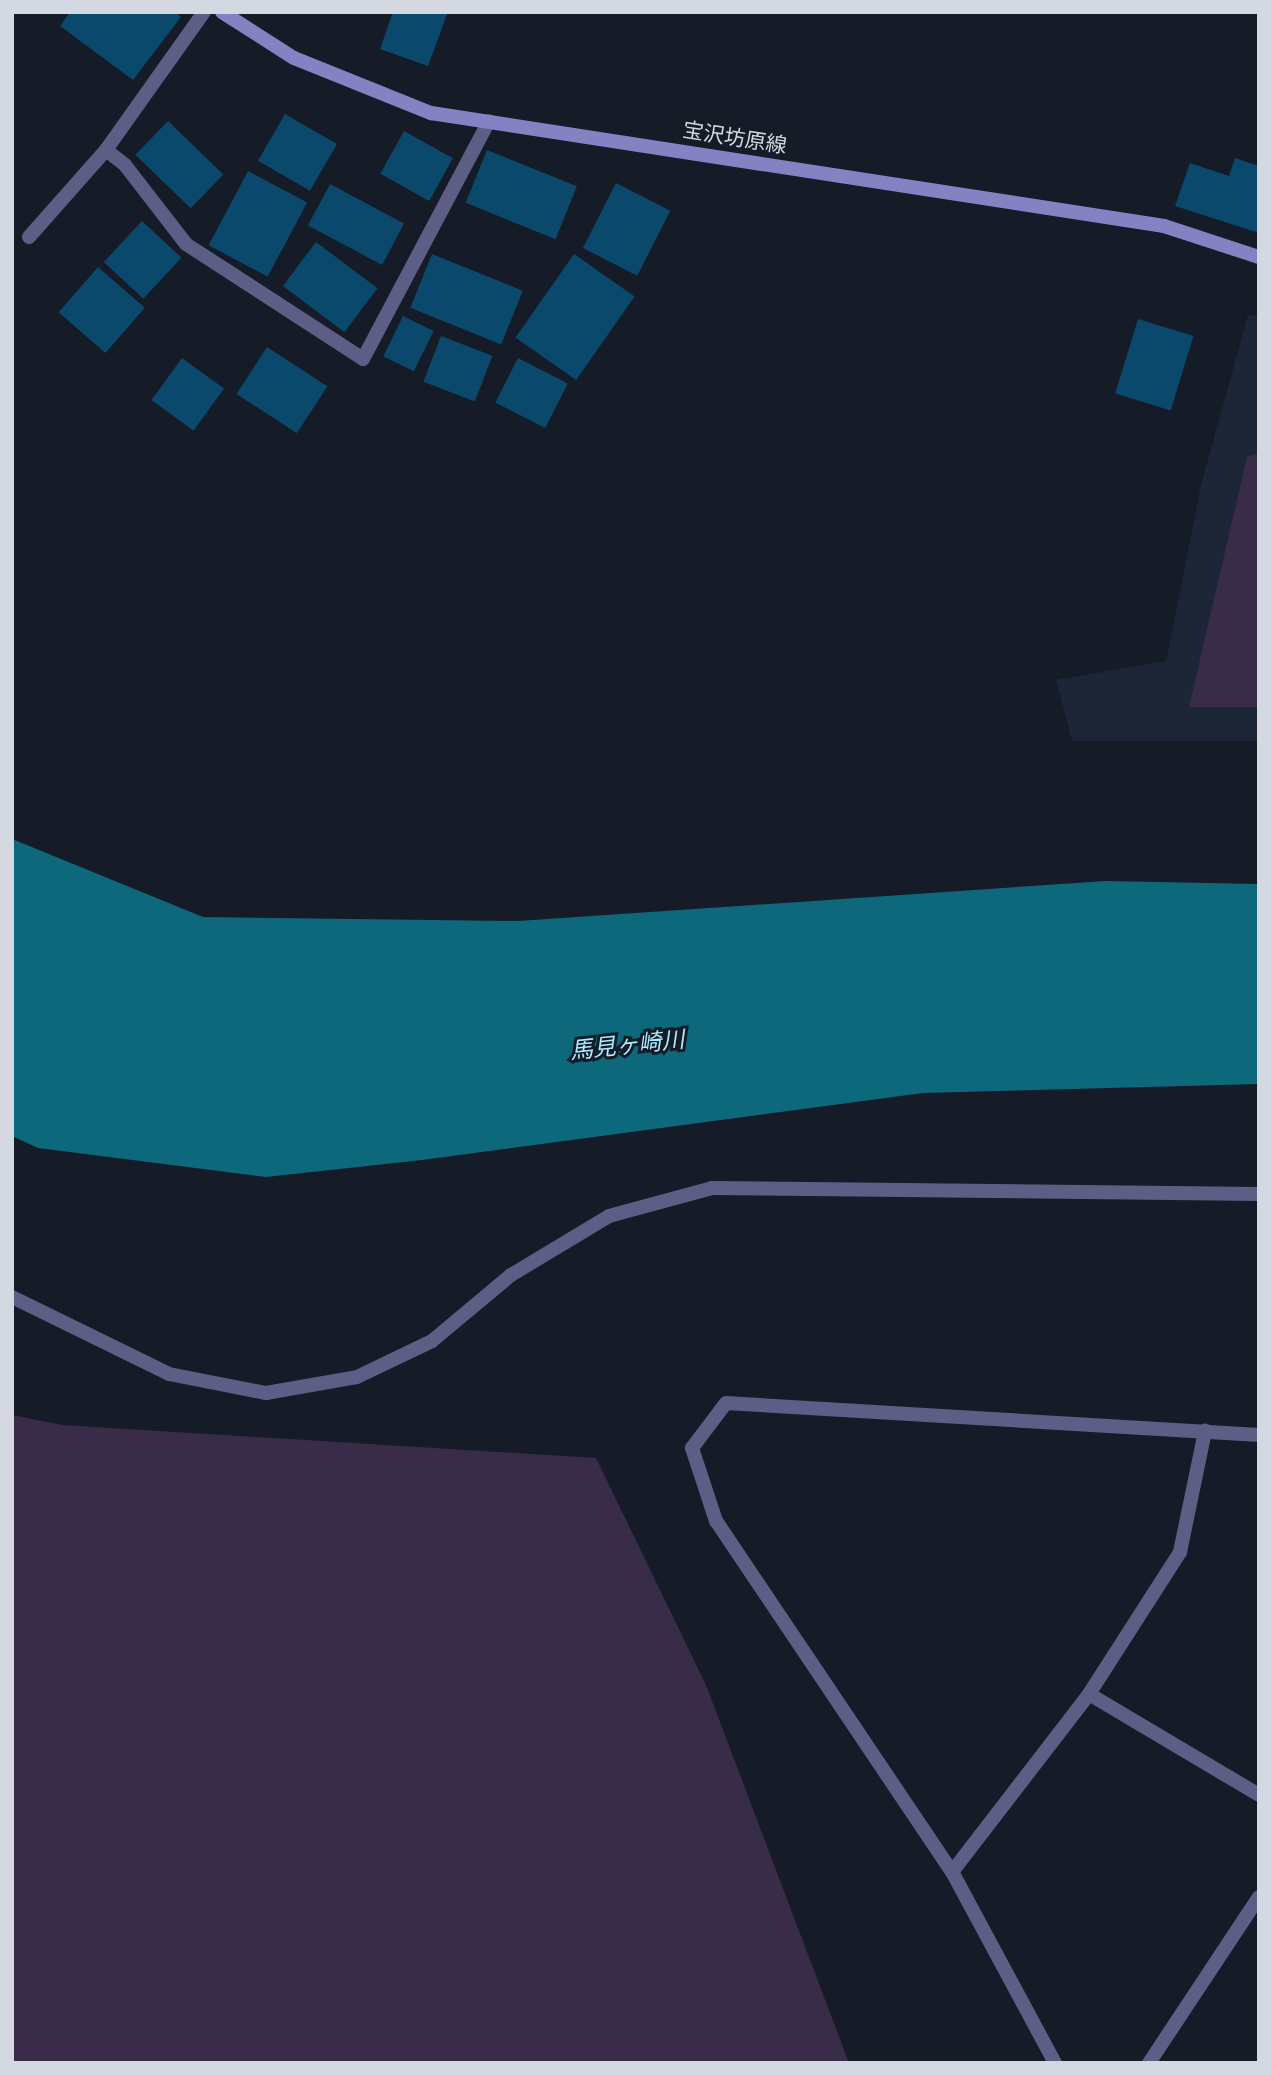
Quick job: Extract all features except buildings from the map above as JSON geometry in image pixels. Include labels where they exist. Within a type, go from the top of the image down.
[{"type":"main road","name":"宝沢坊原線","points":[[222,12],[294,58],[431,113],[1164,226],[1259,257]]},
{"type":"street","points":[[29,237],[106,150],[204,12]]},
{"type":"street","points":[[106,150],[125,165],[186,244],[363,359],[489,121]]},
{"type":"street","points":[[12,1297],[74,1325],[169,1374],[265,1392],[357,1377],[432,1341],[511,1275],[609,1216],[712,1188],[1259,1194]]},
{"type":"street","points":[[1055,2063],[952,1872],[716,1521],[692,1448],[726,1403],[1259,1435]]},
{"type":"street","points":[[952,1872],[1089,1694],[1180,1552],[1205,1431]]},
{"type":"street","points":[[1089,1694],[1259,1796]]},
{"type":"street","points":[[1149,2063],[1259,1897]]},
{"type":"shaded area","points":[[1248,315],[1259,316],[1259,741],[1072,741],[1056,680],[1166,661],[1201,485]]},
{"type":"shaded area","points":[[1259,453],[1259,707],[1189,707],[1247,457]]},
{"type":"shaded area","points":[[12,1415],[62,1425],[596,1458],[706,1685],[849,2063],[12,2063]]},
{"type":"water","name":"馬見ヶ崎川","points":[[12,839],[203,917],[518,921],[1106,881],[1259,884],[1259,1084],[923,1093],[422,1160],[266,1177],[38,1148],[12,1136]]}]
